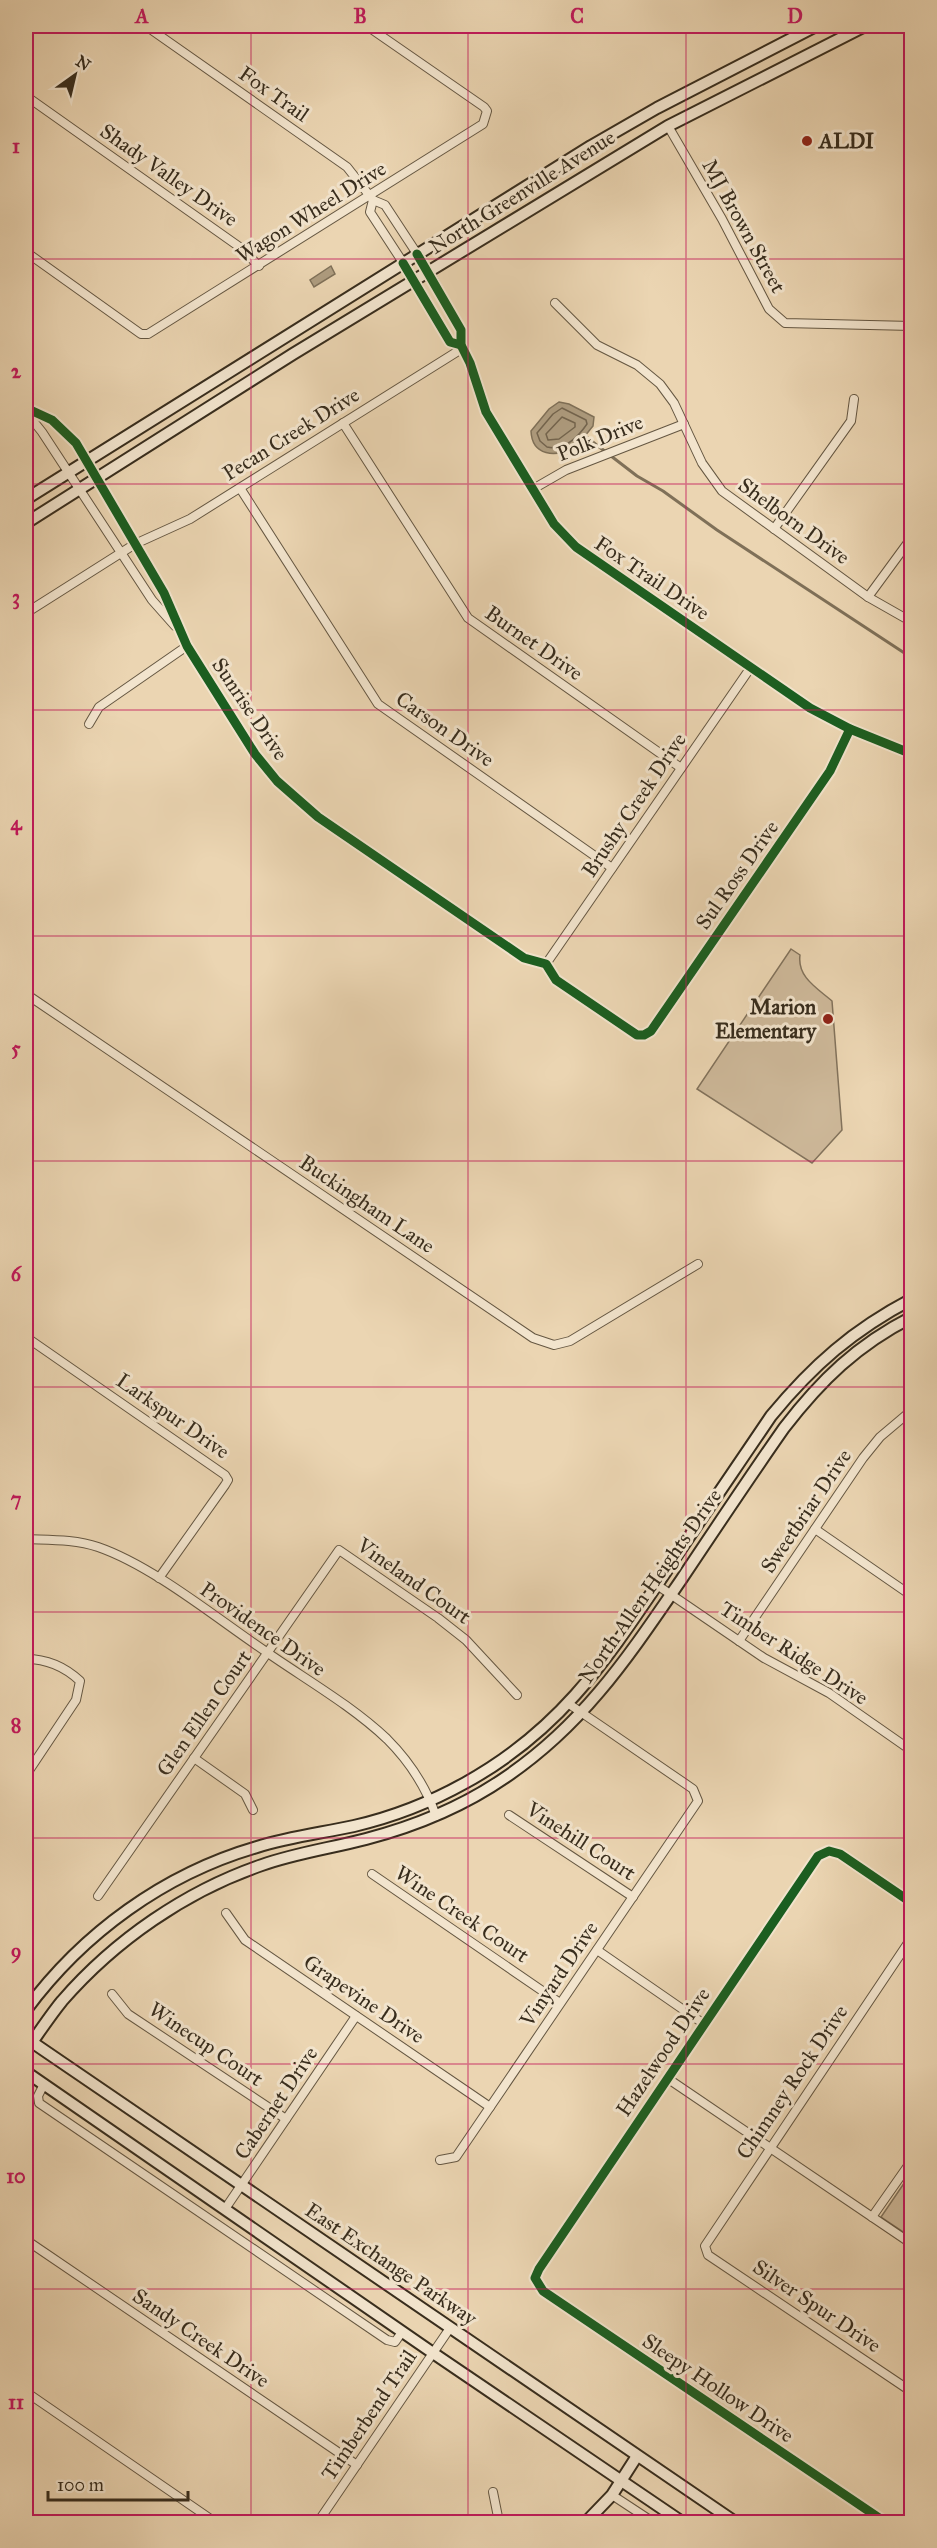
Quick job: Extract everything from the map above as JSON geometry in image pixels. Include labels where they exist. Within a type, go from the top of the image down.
[{"type":"main road","name":"North Greenville Avenue","points":[[26,499],[417,254],[657,108],[816,26]]},
{"type":"main road","name":"North Greenville Avenue","points":[[26,523],[293,354],[668,126],[865,26]]},
{"type":"main road","points":[[657,108],[668,126]]},
{"type":"main road","name":"North Allen Heights Drive","points":[[26,2010],[43,1987],[80,1947],[122,1913],[163,1886],[211,1863],[256,1847],[380,1819],[431,1800],[466,1783],[523,1745],[569,1704],[603,1665],[771,1416],[796,1385],[821,1360],[852,1335],[912,1299]]},
{"type":"main road","name":"North Allen Heights Drive","points":[[28,2044],[62,2002],[97,1965],[136,1932],[177,1905],[222,1881],[263,1864],[383,1834],[436,1816],[504,1778],[558,1737],[583,1713],[618,1671],[783,1428],[808,1397],[833,1370],[861,1347],[912,1317]]},
{"type":"main road","name":"East Exchange Parkway","points":[[28,2044],[241,2185],[735,2523]]},
{"type":"main road","points":[[26,2072],[433,2354],[682,2523]]},
{"type":"main road","points":[[586,2523],[612,2494],[637,2456]]},
{"type":"street","name":"Fox Trail","points":[[146,26],[347,167],[372,198],[385,205],[417,254]]},
{"type":"street","name":"Wagon Wheel Drive","points":[[26,252],[144,335],[152,333],[372,198],[479,128],[487,117],[487,111],[367,26]]},
{"type":"street","name":"Shady Valley Drive","points":[[26,96],[241,248],[259,266]]},
{"type":"street","name":"MJ Brown Street","points":[[668,126],[722,219],[769,309],[777,318],[785,323],[912,326]]},
{"type":"street","name":"Fox Trail","points":[[372,198],[370,212],[403,263]]},
{"type":"street","name":"Fox Trail Drive","points":[[417,254],[461,330],[462,346],[486,412],[554,524],[576,548],[810,708],[850,729],[912,754]]},
{"type":"street","name":"Fox Trail Drive","points":[[403,263],[450,342],[462,346]]},
{"type":"street","name":"Shelborn Drive","points":[[555,303],[597,345],[637,365],[660,384],[674,403],[702,463],[722,491],[868,597],[912,622]]},
{"type":"street","name":"Pecan Creek Drive","points":[[26,613],[135,544],[186,521],[240,488],[462,346]]},
{"type":"street","points":[[774,529],[851,421],[854,399]]},
{"type":"street","name":"Sunrise Drive","points":[[26,410],[52,420],[76,443],[164,593],[187,646],[255,754],[298,802],[524,958],[546,964],[556,980],[637,1035],[644,1035]]},
{"type":"street","name":"Sunrise Drive","points":[[26,410],[152,600],[180,632]]},
{"type":"street","name":"Burnet Drive","points":[[343,423],[468,618],[484,632],[681,768]]},
{"type":"street","name":"Polk Drive","points":[[533,489],[566,470],[684,424]]},
{"type":"street","name":"Carson Drive","points":[[240,488],[378,704],[612,868]]},
{"type":"street","points":[[868,597],[912,537]]},
{"type":"street","points":[[90,724],[99,707],[187,646]]},
{"type":"street","name":"Brushy Creek Drive","points":[[546,964],[751,667]]},
{"type":"street","name":"Sul Ross Drive","points":[[644,1035],[651,1031],[830,771],[850,729]]},
{"type":"street","name":"Buckingham Lane","points":[[26,994],[533,1338],[554,1345],[570,1341],[698,1264]]},
{"type":"street","name":"Larkspur Drive","points":[[26,1336],[225,1475],[228,1480],[159,1578]]},
{"type":"street","name":"Sweetbriar Drive","points":[[739,1641],[863,1458],[880,1437],[912,1410]]},
{"type":"street","points":[[815,1529],[912,1596]]},
{"type":"street","name":"Providence Drive","points":[[26,1539],[96,1546],[120,1556],[159,1578],[355,1713],[388,1740],[408,1763],[431,1800],[436,1816]]},
{"type":"street","name":"Glen Ellen Court","points":[[98,1896],[339,1550]]},
{"type":"street","name":"Vineland Court","points":[[339,1550],[466,1640],[517,1695]]},
{"type":"street","name":"Timber Ridge Drive","points":[[657,1585],[764,1658],[829,1693],[912,1751]]},
{"type":"street","points":[[26,1659],[40,1659],[57,1665],[70,1671],[80,1681],[76,1700],[26,1774]]},
{"type":"street","points":[[569,1704],[583,1713]]},
{"type":"street","name":"Vinyard Drive","points":[[440,2160],[456,2157],[696,1806],[698,1797],[693,1789],[583,1713]]},
{"type":"street","points":[[194,1758],[245,1794],[253,1810]]},
{"type":"street","name":"Vinehill Court","points":[[509,1815],[633,1897]]},
{"type":"street","name":"Hazelwood Drive","points":[[536,2280],[539,2268],[818,1856],[829,1851],[840,1854],[912,1903]]},
{"type":"street","name":"Wine Creek Court","points":[[372,1874],[560,2003]]},
{"type":"street","name":"Grapevine Drive","points":[[226,1913],[244,1940],[490,2107]]},
{"type":"street","name":"Chimney Rock Drive","points":[[705,2249],[707,2240],[912,1937]]},
{"type":"street","points":[[597,1950],[704,2024]]},
{"type":"street","name":"Winecup Court","points":[[112,1994],[128,2014],[286,2119]]},
{"type":"street","name":"Cabernet Drive","points":[[225,2209],[357,2016]]},
{"type":"street","points":[[667,2078],[912,2244]]},
{"type":"street","points":[[44,2084],[38,2096],[39,2103],[387,2340],[395,2342],[402,2332]]},
{"type":"street","points":[[872,2217],[912,2160]]},
{"type":"street","name":"Sandy Creek Drive","points":[[26,2240],[357,2465]]},
{"type":"street","name":"Silver Spur Drive","points":[[705,2249],[708,2254],[912,2392]]},
{"type":"street","name":"Sleepy Hollow Drive","points":[[536,2280],[543,2291],[885,2523]]},
{"type":"street","name":"Timberbend Trail","points":[[318,2523],[450,2328]]},
{"type":"street","points":[[26,2392],[215,2523]]},
{"type":"street","points":[[493,2492],[499,2523]]},
{"type":"street","points":[[612,2494],[653,2523]]},
{"type":"shaded area","points":[[791,949],[800,955],[800,963],[805,976],[814,987],[832,1001],[842,1130],[812,1163],[697,1089]]},
{"type":"shaded area","points":[[911,2173],[911,2237],[881,2217]]},
{"type":"water","points":[[331,266],[335,274],[314,287],[310,280]]},
{"type":"water","points":[[559,402],[569,404],[594,417],[593,426],[573,447],[559,453],[546,452],[536,446],[531,431],[549,409]]},
{"type":"waterway","points":[[585,436],[637,476],[663,491],[717,530],[912,658]]},
{"type":"cycle path","points":[[417,254],[461,330],[461,345],[470,363],[486,412],[554,524],[576,547],[810,708],[850,729],[912,754]]},
{"type":"cycle path","points":[[403,263],[450,342],[461,345]]},
{"type":"cycle path","points":[[26,408],[52,420],[76,443],[164,593],[187,646],[255,754],[277,781],[318,817],[524,958],[546,964],[556,980],[637,1035],[644,1035],[651,1031],[830,771],[850,729]]},
{"type":"cycle path","points":[[885,2522],[543,2291],[535,2278],[818,1856],[829,1851],[840,1854],[912,1903]]},
{"type":"place","name":"ALDI","points":[[807,141]]},
{"type":"place","name":"Marion Elementary","points":[[828,1019]]}]
